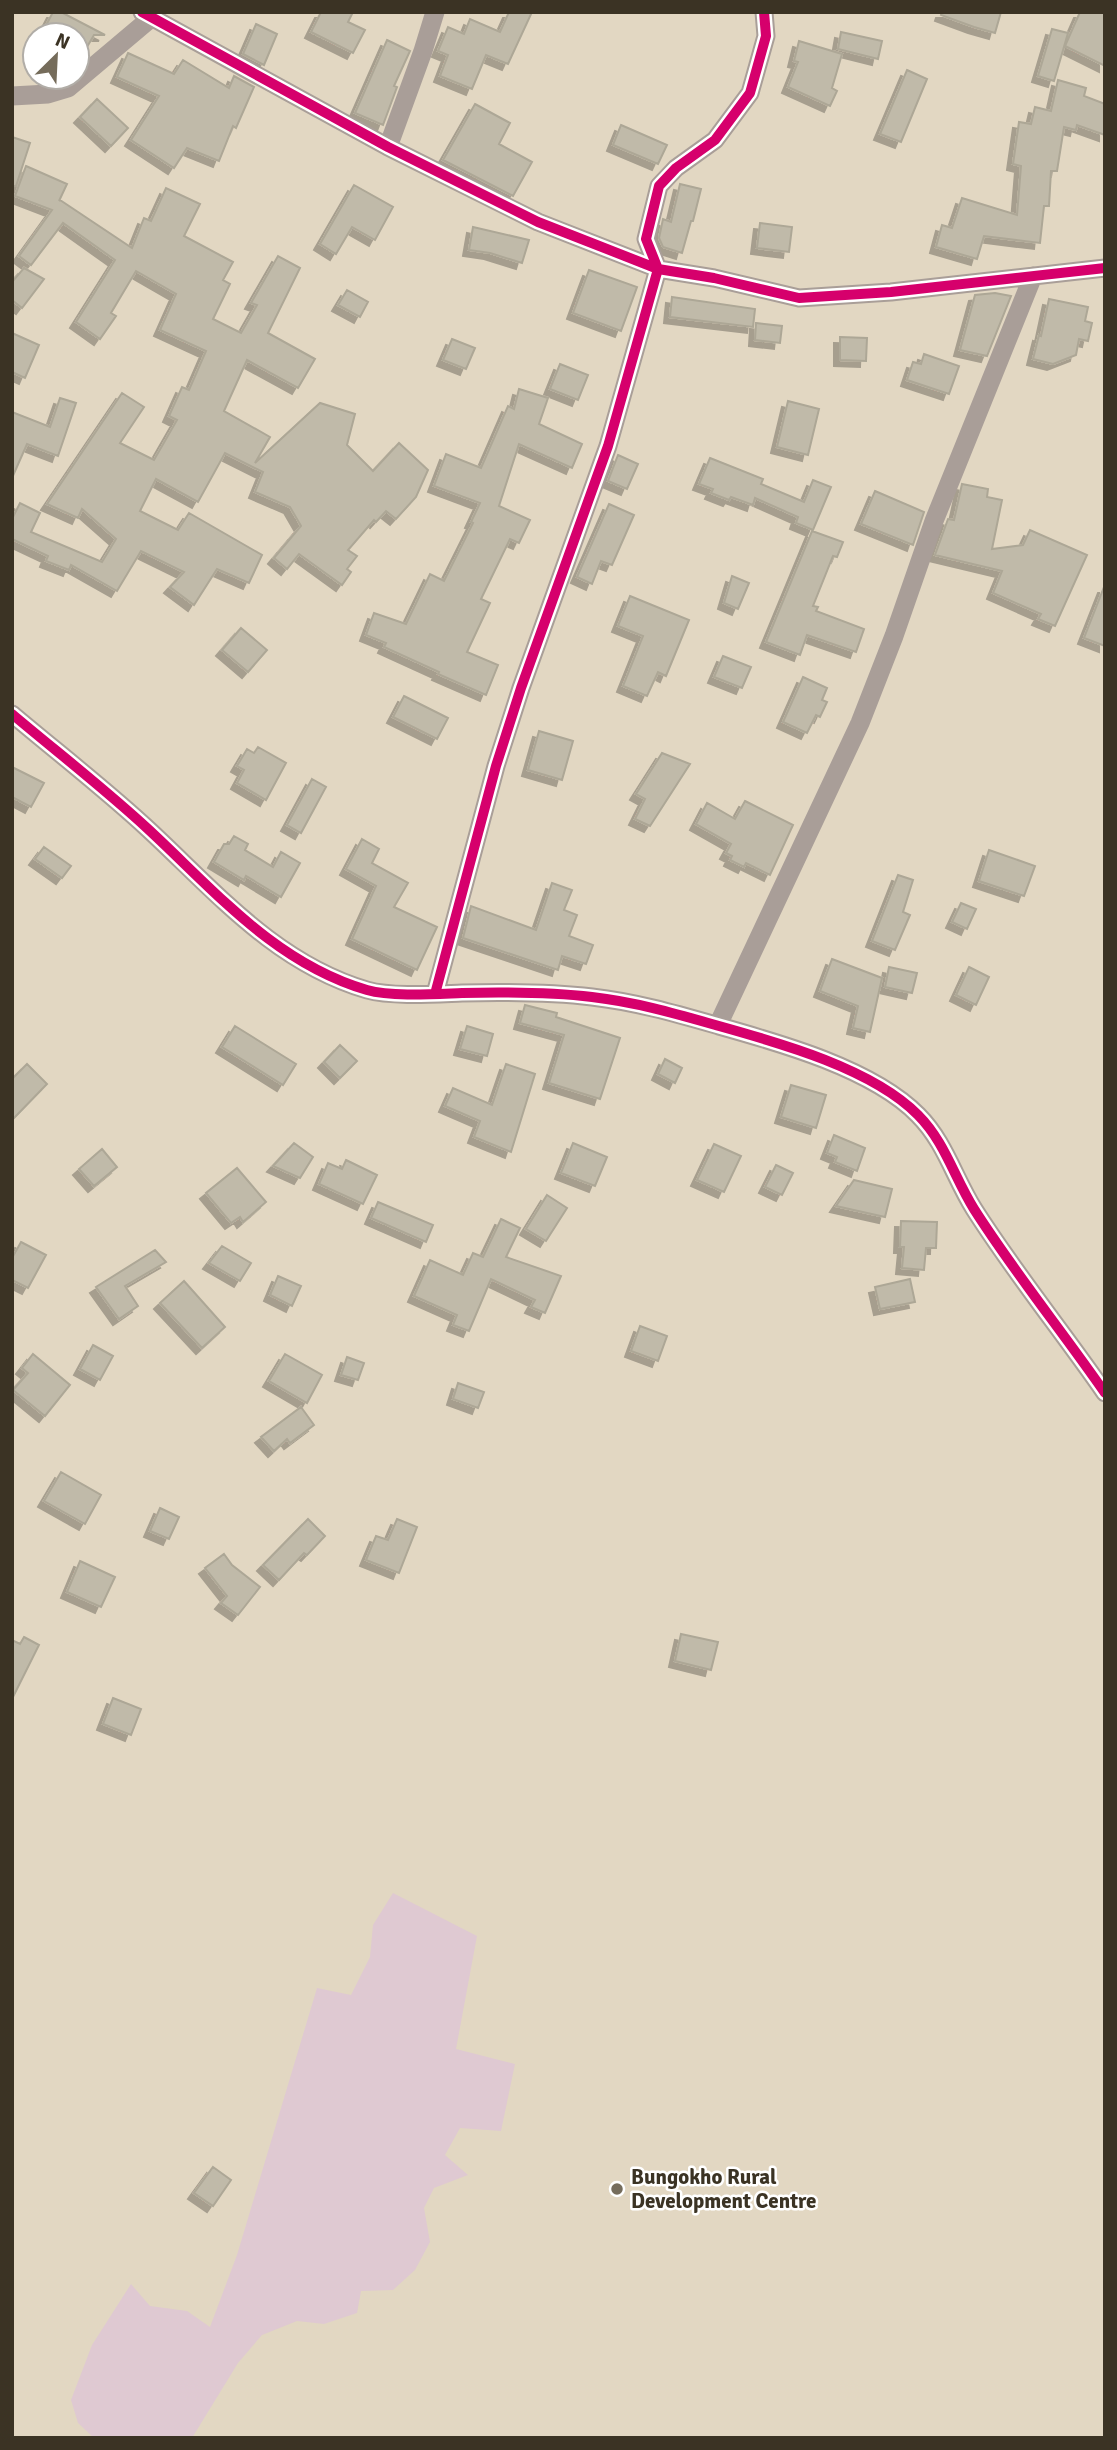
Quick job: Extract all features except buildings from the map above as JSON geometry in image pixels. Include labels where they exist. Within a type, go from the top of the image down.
[{"type":"street","points":[[388,147],[435,12]]},
{"type":"street","points":[[435,994],[496,765],[608,446],[658,269],[646,239],[659,186],[676,168],[715,140],[750,93],[766,36],[764,12]]},
{"type":"street","points":[[12,96],[48,94],[68,88],[146,15],[388,147],[538,222],[658,269],[714,278],[799,298],[891,292],[1105,268]]},
{"type":"street","points":[[718,1025],[860,723],[934,521],[1033,276]]},
{"type":"street","points":[[12,714],[146,827],[219,898],[282,950],[319,971],[369,991],[435,994],[540,991],[597,997],[671,1011],[760,1037],[842,1068],[883,1088],[918,1115],[946,1152],[972,1206],[1105,1393]]},
{"type":"shaded area","points":[[393,1893],[477,1936],[456,2049],[515,2064],[501,2131],[460,2128],[445,2155],[468,2175],[434,2188],[424,2208],[430,2242],[415,2270],[393,2290],[361,2291],[357,2313],[324,2324],[297,2321],[262,2335],[238,2363],[192,2438],[94,2438],[78,2423],[71,2400],[92,2345],[131,2284],[150,2306],[187,2311],[210,2327],[237,2255],[317,1988],[351,1995],[370,1957],[373,1925]]},
{"type":"cycle path","points":[[142,12],[388,147],[538,222],[658,269],[714,278],[799,298],[891,292],[1105,268]]},
{"type":"cycle path","points":[[435,994],[496,766],[521,688],[608,446],[658,269],[646,239],[659,186],[676,168],[715,140],[750,93],[766,36],[764,12]]},
{"type":"cycle path","points":[[12,714],[132,814],[248,923],[303,962],[334,978],[367,990],[389,994],[544,993],[624,1002],[688,1017],[797,1050],[876,1084],[899,1099],[927,1125],[989,1232],[1105,1393]]},
{"type":"place","name":"Bungokho Rural Development Centre","points":[[617,2189]]}]
